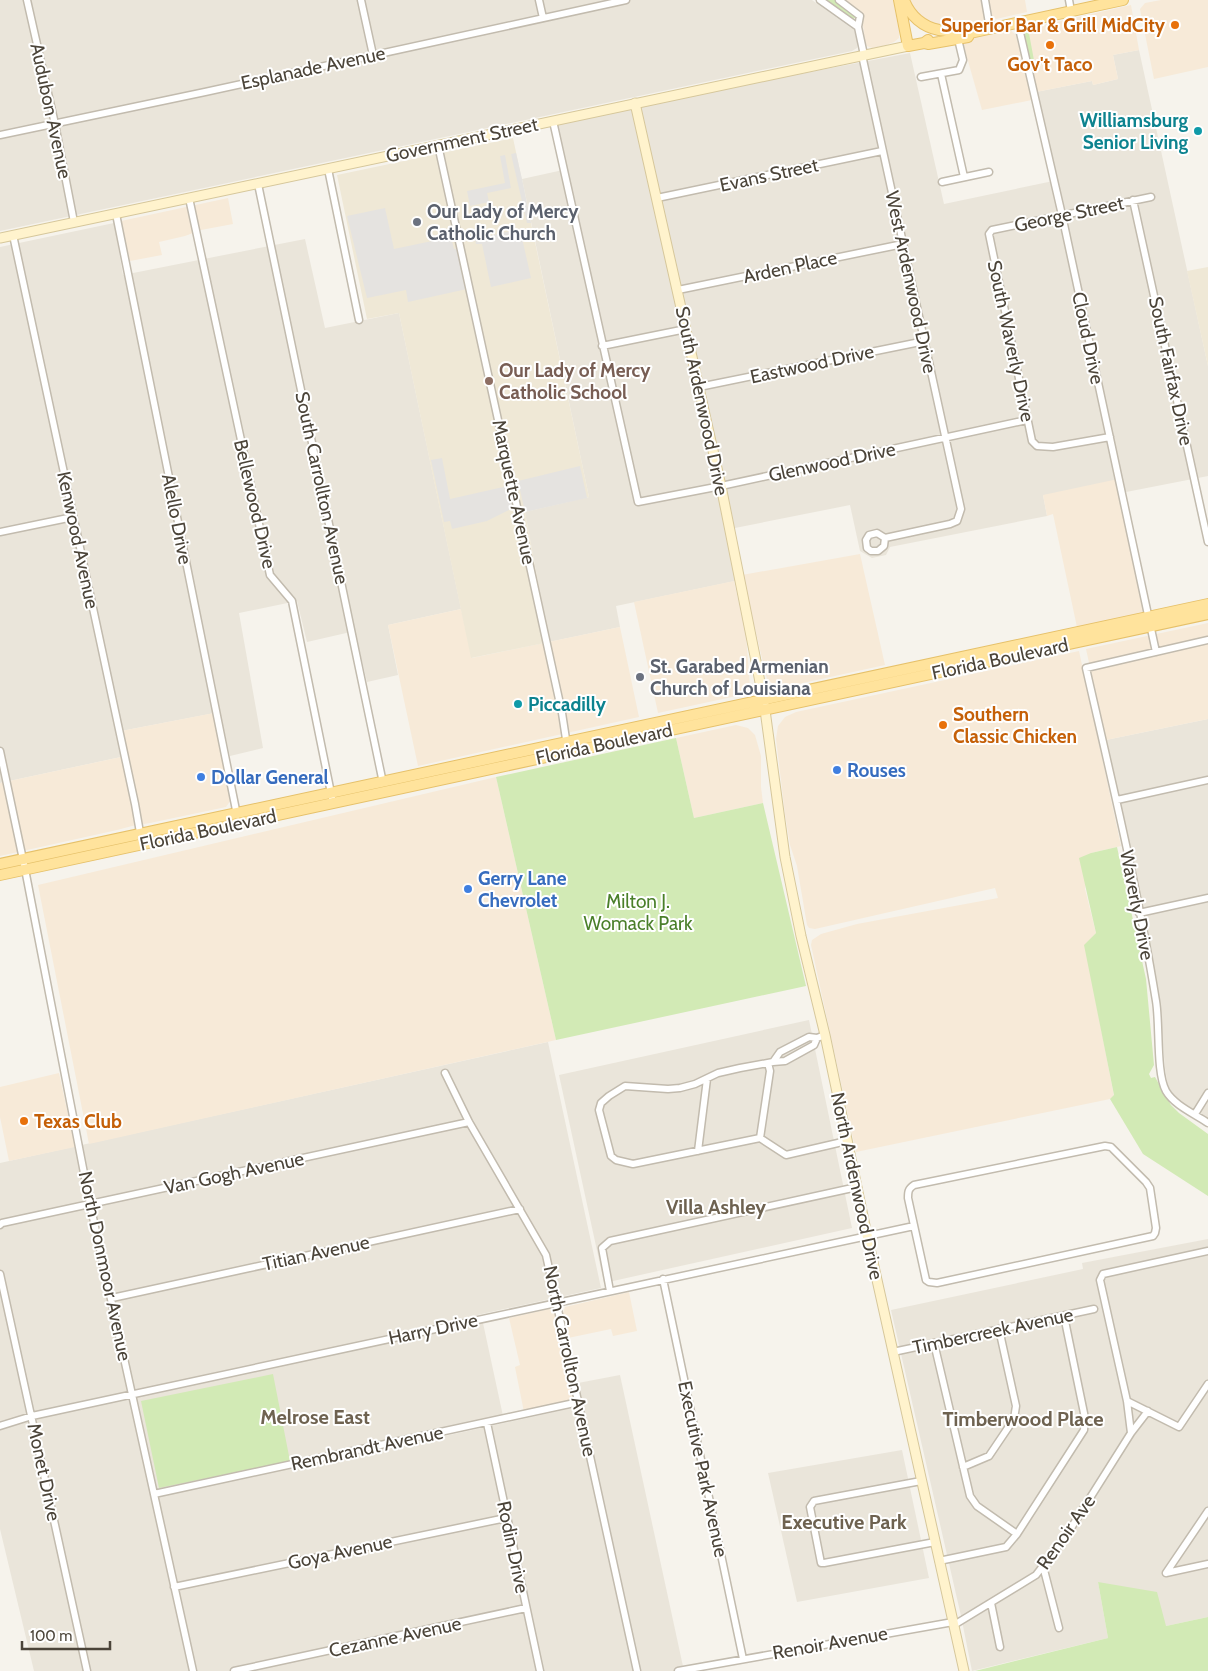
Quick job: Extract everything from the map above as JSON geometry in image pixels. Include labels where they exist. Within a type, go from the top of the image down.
[{"type":"main road","points":[[900,0],[908,46]]},
{"type":"main road","points":[[904,0],[909,10],[920,22],[933,28],[949,30],[956,36]]},
{"type":"main road","name":"Government Street","points":[[908,46],[926,40],[956,36],[968,37],[970,33],[1123,0]]},
{"type":"main road","name":"Florida Boulevard","points":[[1149,622],[1208,604]]},
{"type":"main road","name":"Florida Boulevard","points":[[0,866],[24,864],[1149,622],[1208,614]]},
{"type":"main road","name":"Florida Boulevard","points":[[0,875],[24,864]]},
{"type":"street","name":"Audubon Avenue","points":[[27,0],[74,222]]},
{"type":"street","points":[[361,0],[373,55]]},
{"type":"street","points":[[539,0],[543,18]]},
{"type":"street","name":"Esplanade Avenue","points":[[0,135],[626,0]]},
{"type":"street","points":[[820,0],[858,27]]},
{"type":"street","points":[[839,0],[860,16],[858,27],[863,55]]},
{"type":"street","points":[[985,0],[990,29]]},
{"type":"street","points":[[1069,0],[1071,11]]},
{"type":"street","name":"Cloud Drive","points":[[1018,24],[1062,215],[1156,652]]},
{"type":"street","points":[[921,78],[959,70],[963,60],[956,36]]},
{"type":"street","name":"Government Street","points":[[0,238],[908,46]]},
{"type":"street","name":"West Ardenwood Drive","points":[[863,55],[882,151],[961,509],[957,521],[950,524],[885,538]]},
{"type":"street","points":[[941,74],[964,177]]},
{"type":"street","name":"South Ardenwood Drive","points":[[635,103],[721,486],[765,705]]},
{"type":"street","points":[[554,120],[602,346],[686,329]]},
{"type":"street","name":"Marquette Avenue","points":[[438,145],[568,747]]},
{"type":"street","name":"Evans Street","points":[[657,198],[882,151]]},
{"type":"street","points":[[328,169],[359,320]]},
{"type":"street","points":[[942,182],[989,172]]},
{"type":"street","name":"South Carrollton Avenue","points":[[258,184],[384,787]]},
{"type":"street","name":"George Street","points":[[989,234],[992,230],[1151,196]]},
{"type":"street","name":"Bellewood Drive","points":[[190,198],[270,575],[292,601],[332,798]]},
{"type":"street","name":"South Fairfax Drive","points":[[1133,200],[1208,542]]},
{"type":"street","name":"Alello Drive","points":[[116,214],[237,818]]},
{"type":"street","name":"South Waverly Drive","points":[[989,234],[1032,441],[1037,446],[1053,447],[1110,437]]},
{"type":"street","name":"Kenwood Avenue","points":[[13,236],[141,839]]},
{"type":"street","name":"Arden Place","points":[[678,290],[903,244]]},
{"type":"street","name":"Eastwood Drive","points":[[699,387],[925,341]]},
{"type":"street","name":"Glenwood Drive","points":[[602,346],[638,502],[1027,420]]},
{"type":"street","points":[[0,532],[73,517]]},
{"type":"street","points":[[1156,652],[1208,640]]},
{"type":"street","name":"Waverly Drive","points":[[1156,652],[1086,668],[1116,800],[1157,1003],[1162,1080],[1166,1092],[1177,1103],[1208,1123]]},
{"type":"street","name":"North Ardenwood Drive","points":[[765,705],[785,857],[821,1037],[847,1139],[934,1542],[964,1671]]},
{"type":"street","name":"North Donmoor Avenue","points":[[0,751],[24,864],[90,1204],[193,1671]]},
{"type":"street","points":[[1116,800],[1208,780]]},
{"type":"street","points":[[1139,913],[1208,898]]},
{"type":"street","points":[[760,1138],[771,1062],[780,1052],[809,1037],[821,1037]]},
{"type":"street","points":[[821,1037],[814,1045],[785,1061],[718,1073],[707,1079],[680,1088],[625,1086],[601,1103],[599,1110],[611,1156],[616,1160],[633,1164],[760,1138],[786,1155],[838,1143],[847,1139]]},
{"type":"street","name":"North Carrollton Avenue","points":[[445,1073],[469,1122],[546,1254],[637,1671]]},
{"type":"street","points":[[698,1151],[707,1079]]},
{"type":"street","points":[[1195,1114],[1208,1093]]},
{"type":"street","name":"Van Gogh Avenue","points":[[0,1225],[2,1223],[469,1122]]},
{"type":"street","points":[[1105,1146],[1111,1147],[1150,1188],[1156,1228],[1153,1236],[1146,1238],[937,1283],[929,1282],[924,1276],[914,1226],[908,1191],[914,1185],[1105,1146]]},
{"type":"street","points":[[610,1291],[602,1248],[610,1240],[857,1187]]},
{"type":"street","name":"Titian Avenue","points":[[112,1298],[520,1209]]},
{"type":"street","name":"Harry Drive","points":[[0,1426],[32,1416],[132,1394],[914,1226]]},
{"type":"street","points":[[1131,1433],[1127,1401],[1100,1280],[1103,1274],[1208,1251]]},
{"type":"street","name":"Monet Drive","points":[[0,1274],[87,1671]]},
{"type":"street","name":"Executive Park Avenue","points":[[663,1279],[742,1659]]},
{"type":"street","name":"Timbercreek Avenue","points":[[893,1352],[1094,1309]]},
{"type":"street","points":[[939,1561],[1006,1547],[1017,1534],[1084,1430],[1085,1418],[1064,1316]]},
{"type":"street","points":[[963,1467],[989,1456],[1014,1419],[1016,1406],[999,1330]]},
{"type":"street","points":[[934,1343],[970,1496],[976,1506],[1017,1534]]},
{"type":"street","points":[[1127,1401],[1179,1427],[1208,1384]]},
{"type":"street","name":"Rembrandt Avenue","points":[[154,1494],[579,1402]]},
{"type":"street","name":"Renoir Ave","points":[[954,1623],[1036,1575],[1066,1536],[1131,1433],[1148,1411]]},
{"type":"street","name":"Rodin Drive","points":[[487,1423],[540,1671]]},
{"type":"street","points":[[921,1480],[814,1501],[810,1507],[818,1553],[821,1563],[824,1563],[934,1542]]},
{"type":"street","points":[[1208,1511],[1166,1573],[1208,1564]]},
{"type":"street","name":"Goya Avenue","points":[[174,1587],[506,1518]]},
{"type":"street","points":[[1043,1566],[1059,1628]]},
{"type":"street","points":[[991,1603],[1000,1647]]},
{"type":"street","name":"Cezanne Avenue","points":[[234,1671],[526,1608]]},
{"type":"street","name":"Renoir Avenue","points":[[678,1671],[954,1623]]},
{"type":"shaded area","points":[[0,0],[812,0],[854,30],[858,42],[857,48],[852,51],[0,231]]},
{"type":"shaded area","points":[[843,0],[893,0],[899,38],[883,46],[872,48],[867,46],[862,17]]},
{"type":"shaded area","points":[[906,0],[981,0],[985,16],[982,23],[953,28],[940,28],[918,16]]},
{"type":"shaded area","points":[[988,0],[1025,0],[1027,12],[996,19],[991,15]]},
{"type":"shaded area","points":[[1161,0],[1208,0],[1208,67],[1154,79],[1140,9],[1145,3]]},
{"type":"shaded area","points":[[1131,5],[1139,50],[1113,55],[1118,79],[1093,85],[1092,81],[1036,92],[1024,34],[1026,29]]},
{"type":"shaded area","points":[[1010,30],[1016,35],[1032,100],[982,110],[962,40]]},
{"type":"shaded area","points":[[1139,50],[1208,366],[1208,476],[1121,493],[1043,495],[1047,516],[890,547],[886,555],[872,558],[860,551],[850,505],[730,529],[740,580],[616,606],[620,627],[549,642],[525,512],[589,497],[522,179],[563,170],[553,121],[910,53],[944,204],[1058,180],[1036,92],[1092,81],[1093,85],[1118,79],[1113,55]]},
{"type":"shaded area","name":"Our Lady of Mercy Catholic School","points":[[513,138],[589,497],[525,512],[549,642],[471,658],[399,313],[367,319],[337,175]]},
{"type":"shaded area","points":[[516,153],[531,223],[527,223],[511,154]]},
{"type":"shaded area","points":[[505,155],[511,188],[487,193],[489,202],[470,206],[467,191],[505,183],[500,156]]},
{"type":"shaded area","points":[[228,198],[233,224],[201,230],[159,242],[162,255],[130,261],[121,221]]},
{"type":"shaded area","points":[[385,208],[394,249],[451,237],[454,249],[459,248],[467,289],[408,302],[406,290],[367,298],[347,216]]},
{"type":"shaded area","points":[[114,223],[123,275],[305,239],[325,328],[399,313],[461,609],[388,625],[398,675],[367,682],[355,631],[307,642],[297,601],[239,613],[263,748],[230,756],[220,712],[116,732],[121,757],[0,783],[0,247]]},
{"type":"shaded area","points":[[520,229],[531,278],[491,287],[482,244],[476,244],[475,239]]},
{"type":"shaded area","points":[[1208,267],[1208,366],[1187,271]]},
{"type":"shaded area","points":[[442,458],[450,499],[512,485],[517,506],[487,521],[452,529],[450,521],[444,522],[431,460]]},
{"type":"shaded area","points":[[580,466],[587,498],[525,512],[518,481]]},
{"type":"shaded area","points":[[1118,479],[1148,617],[1078,632],[1053,514],[1047,516],[1043,495]]},
{"type":"shaded area","points":[[860,554],[885,665],[780,688],[773,684],[767,679],[742,575]]},
{"type":"shaded area","points":[[734,581],[746,635],[750,687],[741,695],[658,713],[634,602]]},
{"type":"shaded area","points":[[461,609],[472,658],[620,627],[639,717],[418,766],[388,625]]},
{"type":"shaded area","points":[[1208,623],[1208,719],[1106,740],[1086,649]]},
{"type":"shaded area","points":[[1079,651],[1121,846],[1091,853],[1085,889],[1096,933],[1085,945],[1114,1096],[1110,1099],[856,1152],[811,945],[812,940],[821,934],[857,924],[998,898],[995,888],[815,929],[809,928],[785,814],[776,739],[778,726],[785,717],[796,712]]},
{"type":"shaded area","points":[[214,713],[231,800],[226,807],[0,856],[0,783],[121,757],[116,732]]},
{"type":"shaded area","points":[[1208,719],[1208,1119],[1175,1097],[1168,1086],[1160,1009],[1145,921],[1106,740]]},
{"type":"shaded area","points":[[736,725],[748,728],[755,735],[761,756],[763,803],[694,818],[676,738]]},
{"type":"shaded area","points":[[496,777],[556,1040],[89,1144],[38,885]]},
{"type":"shaded area","points":[[809,1020],[852,1228],[604,1283],[559,1075]]},
{"type":"shaded area","points":[[548,1042],[601,1288],[427,1326],[429,1335],[483,1323],[503,1416],[402,1439],[404,1445],[582,1406],[578,1383],[620,1375],[684,1671],[34,1671],[0,1529],[0,1163]]},
{"type":"shaded area","points":[[59,1073],[75,1147],[9,1161],[0,1117],[0,1087]]},
{"type":"shaded area","points":[[1208,1239],[1208,1617],[1166,1626],[1098,1582],[1108,1638],[972,1671],[891,1310],[1083,1269],[1082,1263]]},
{"type":"shaded area","points":[[629,1292],[637,1331],[613,1336],[611,1329],[568,1338],[563,1313],[565,1307]]},
{"type":"shaded area","points":[[549,1309],[554,1311],[556,1315],[573,1397],[570,1402],[524,1412],[515,1367],[520,1365],[509,1318]]},
{"type":"shaded area","points":[[902,1450],[929,1578],[797,1602],[768,1473]]},
{"type":"green space","points":[[825,0],[836,0],[855,18],[852,19]]},
{"type":"green space","points":[[1028,28],[1036,71],[1034,72],[1032,71],[1024,34],[1024,30]]},
{"type":"green space","name":"Milton J. Womack Park","points":[[676,738],[694,818],[763,803],[806,986],[556,1040],[496,777]]},
{"type":"green space","points":[[1117,847],[1146,979],[1154,1065],[1149,1074],[1151,1078],[1155,1077],[1171,1105],[1208,1134],[1208,1196],[1143,1154],[1110,1099],[1114,1095],[1084,945],[1096,933],[1079,858]]},
{"type":"green space","points":[[273,1374],[290,1461],[159,1488],[141,1401]]},
{"type":"green space","points":[[1098,1582],[1157,1592],[1166,1626],[1208,1617],[1208,1671],[975,1671],[1108,1638]]},
{"type":"place","name":"Superior Bar & Grill MidCity","points":[[1175,25]]},
{"type":"place","name":"Gov't Taco","points":[[1050,45]]},
{"type":"place","name":"Williamsburg Senior Living","points":[[1198,131]]},
{"type":"place","name":"Our Lady of Mercy Catholic Church","points":[[417,222]]},
{"type":"place","name":"Our Lady of Mercy Catholic School","points":[[489,381]]},
{"type":"place","name":"St. Garabed Armenian Church of Louisiana","points":[[640,677]]},
{"type":"place","name":"Piccadilly","points":[[518,704]]},
{"type":"place","name":"Southern Classic Chicken","points":[[943,725]]},
{"type":"place","name":"Rouses","points":[[837,770]]},
{"type":"place","name":"Dollar General","points":[[201,777]]},
{"type":"place","name":"Gerry Lane Chevrolet","points":[[468,889]]},
{"type":"place","name":"Texas Club","points":[[24,1121]]},
{"type":"district","name":"Villa Ashley","points":[[716,1207]]},
{"type":"district","name":"Melrose East","points":[[315,1417]]},
{"type":"district","name":"Timberwood Place","points":[[1023,1419]]},
{"type":"district","name":"Executive Park","points":[[844,1522]]}]
